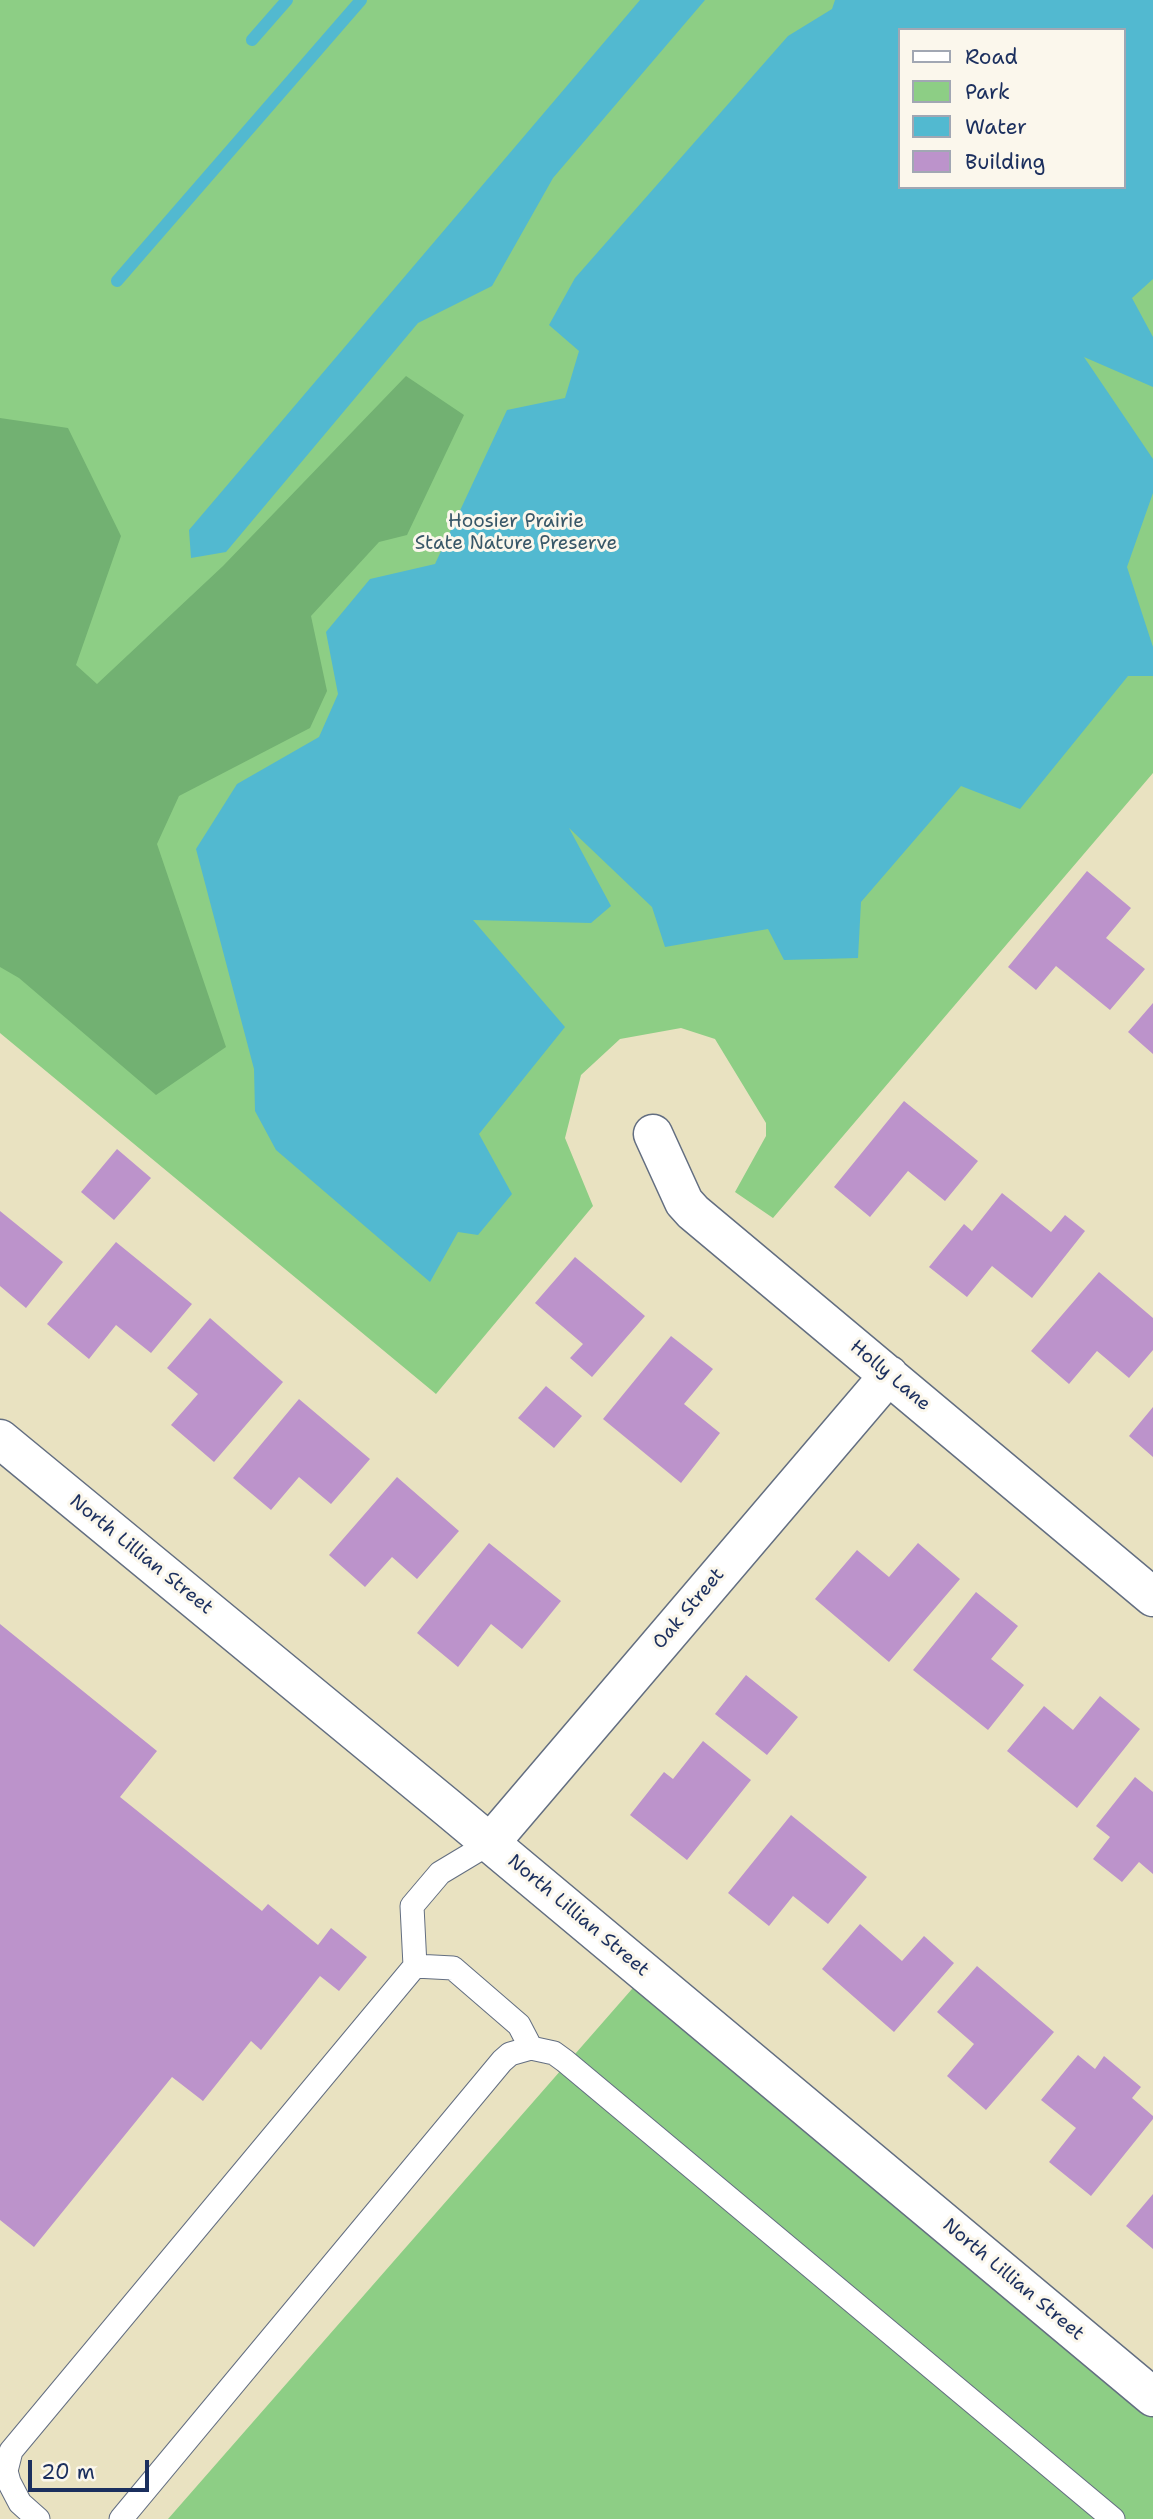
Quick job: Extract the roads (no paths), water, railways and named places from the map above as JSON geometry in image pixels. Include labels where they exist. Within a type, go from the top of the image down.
[{"type":"street","name":"Holly Lane","points":[[653,1134],[684,1202],[693,1212],[1153,1597]]},
{"type":"street","name":"Oak Street","points":[[490,1843],[889,1375]]},
{"type":"street","name":"North Lillian Street","points":[[0,1439],[490,1843],[1153,2397]]},
{"type":"lane","points":[[38,2519],[20,2503],[13,2492],[4,2459],[415,1966],[412,1906],[440,1873],[490,1843]]},
{"type":"lane","points":[[415,1966],[453,1968],[519,2025],[531,2048]]},
{"type":"lane","points":[[121,2519],[502,2061],[510,2054],[531,2048],[554,2053],[565,2061],[1113,2519]]},
{"type":"water","points":[[640,0],[705,0],[553,178],[492,286],[418,323],[226,552],[191,558],[189,530]]},
{"type":"water","points":[[835,0],[1153,0],[1153,279],[1132,298],[1153,337],[1153,387],[1084,357],[1153,459],[1153,493],[1127,567],[1153,647],[1153,676],[1128,676],[1020,809],[961,786],[861,902],[858,958],[784,960],[768,929],[665,947],[652,907],[569,828],[611,906],[591,923],[473,920],[565,1027],[479,1134],[512,1194],[478,1235],[458,1232],[430,1282],[276,1150],[255,1111],[254,1069],[196,849],[237,784],[319,737],[338,694],[326,632],[370,579],[435,564],[507,410],[565,398],[579,351],[549,325],[575,278],[788,36],[832,9]]},
{"type":"waterway","points":[[252,40],[287,0]]},
{"type":"waterway","points":[[117,281],[361,0]]},
{"type":"park label","name":"Hoosier Prairie State Nature Preserve","points":[[516,533]]}]
